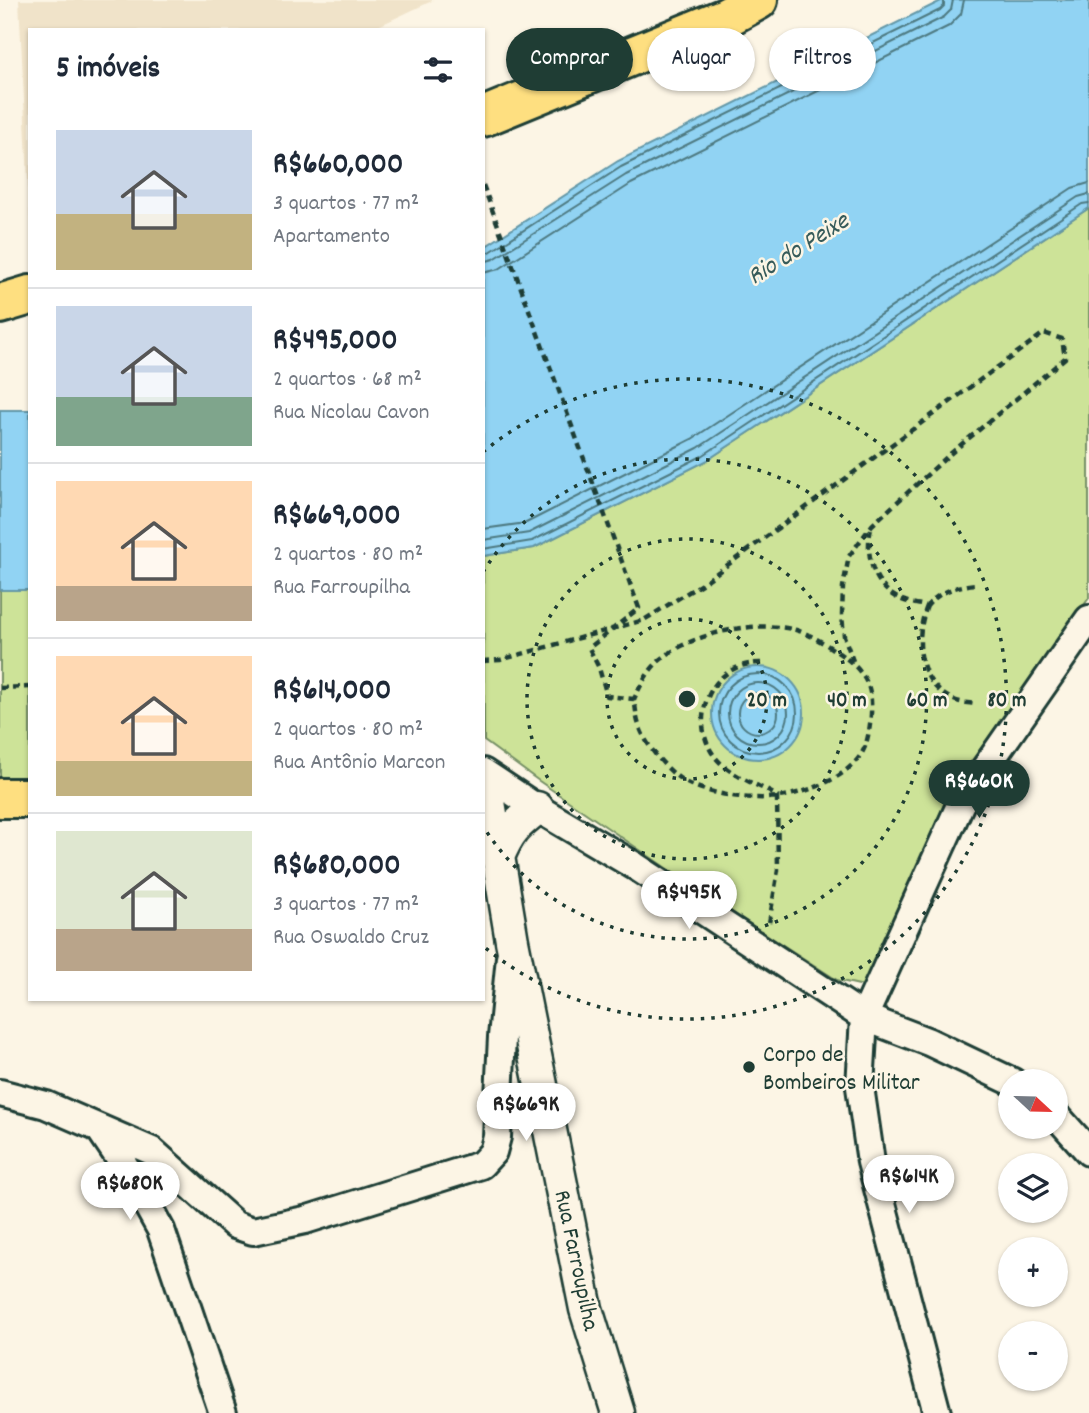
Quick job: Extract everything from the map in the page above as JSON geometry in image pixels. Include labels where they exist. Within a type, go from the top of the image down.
[{"type":"main road","points":[[485,116],[736,6]]},
{"type":"main road","points":[[0,304],[28,296]]},
{"type":"main road","points":[[0,798],[28,798]]},
{"type":"street","points":[[937,1413],[871,1162],[860,1087],[864,1017],[961,803],[1089,619]]},
{"type":"street","points":[[485,773],[537,808],[635,866],[864,1017],[929,1042],[998,1075]]},
{"type":"street","points":[[485,798],[537,808]]},
{"type":"street","name":"Rua Farroupilha","points":[[485,798],[490,850],[512,941],[586,1309],[618,1413]]},
{"type":"street","points":[[490,850],[537,808]]},
{"type":"street","points":[[0,1093],[46,1105],[152,1151],[235,1225],[253,1231],[305,1220],[481,1165],[493,1152],[512,941]]},
{"type":"street","points":[[99,1128],[130,1174],[161,1230],[223,1413]]},
{"type":"street","points":[[1068,1129],[1089,1152]]},
{"type":"path","points":[[485,191],[639,608],[589,648],[599,668],[607,696],[634,699]]},
{"type":"path","points":[[485,661],[500,660],[644,620],[704,583],[1044,333],[1062,339],[1065,358],[950,454],[872,525],[849,556],[843,587],[844,636],[853,662],[868,684],[871,712],[867,743],[853,765],[806,791],[758,799],[721,794],[685,782],[657,758],[639,726],[634,699],[647,673],[666,655],[697,640],[735,628],[765,626],[797,630],[853,662]]},
{"type":"path","points":[[872,525],[868,542],[869,559],[878,579],[892,595],[927,606]]},
{"type":"path","points":[[976,704],[955,701],[935,687],[923,666],[919,648],[921,621],[933,598],[948,590],[978,584]]},
{"type":"path","points":[[761,663],[738,666],[713,684],[702,726],[711,752],[725,767],[742,779],[777,796]]},
{"type":"path","points":[[0,688],[28,687]]},
{"type":"path","points":[[768,956],[770,919],[778,870],[777,796]]},
{"type":"shaded area","points":[[19,0],[434,0],[374,28],[28,28],[28,181]]},
{"type":"green space","points":[[1089,208],[1089,598],[950,791],[864,986],[837,980],[716,902],[485,742],[485,556],[534,548],[706,461]]},
{"type":"green space","points":[[0,590],[28,590],[28,779],[0,780]]},
{"type":"water","name":"Rio do Peixe","points":[[943,0],[1089,0],[1089,208],[706,461],[534,548],[485,556],[485,247],[618,161],[769,86],[769,91],[876,91],[876,33]]},
{"type":"water","points":[[0,410],[28,410],[28,590],[0,590]]},
{"type":"water","points":[[758,667],[776,670],[791,680],[801,695],[804,713],[801,731],[791,746],[776,756],[758,759],[740,756],[725,746],[715,731],[712,713],[715,695],[725,680],[740,670]]},
{"type":"place","name":"Corpo de Bombeiros Militar","points":[[749,1067]]}]
